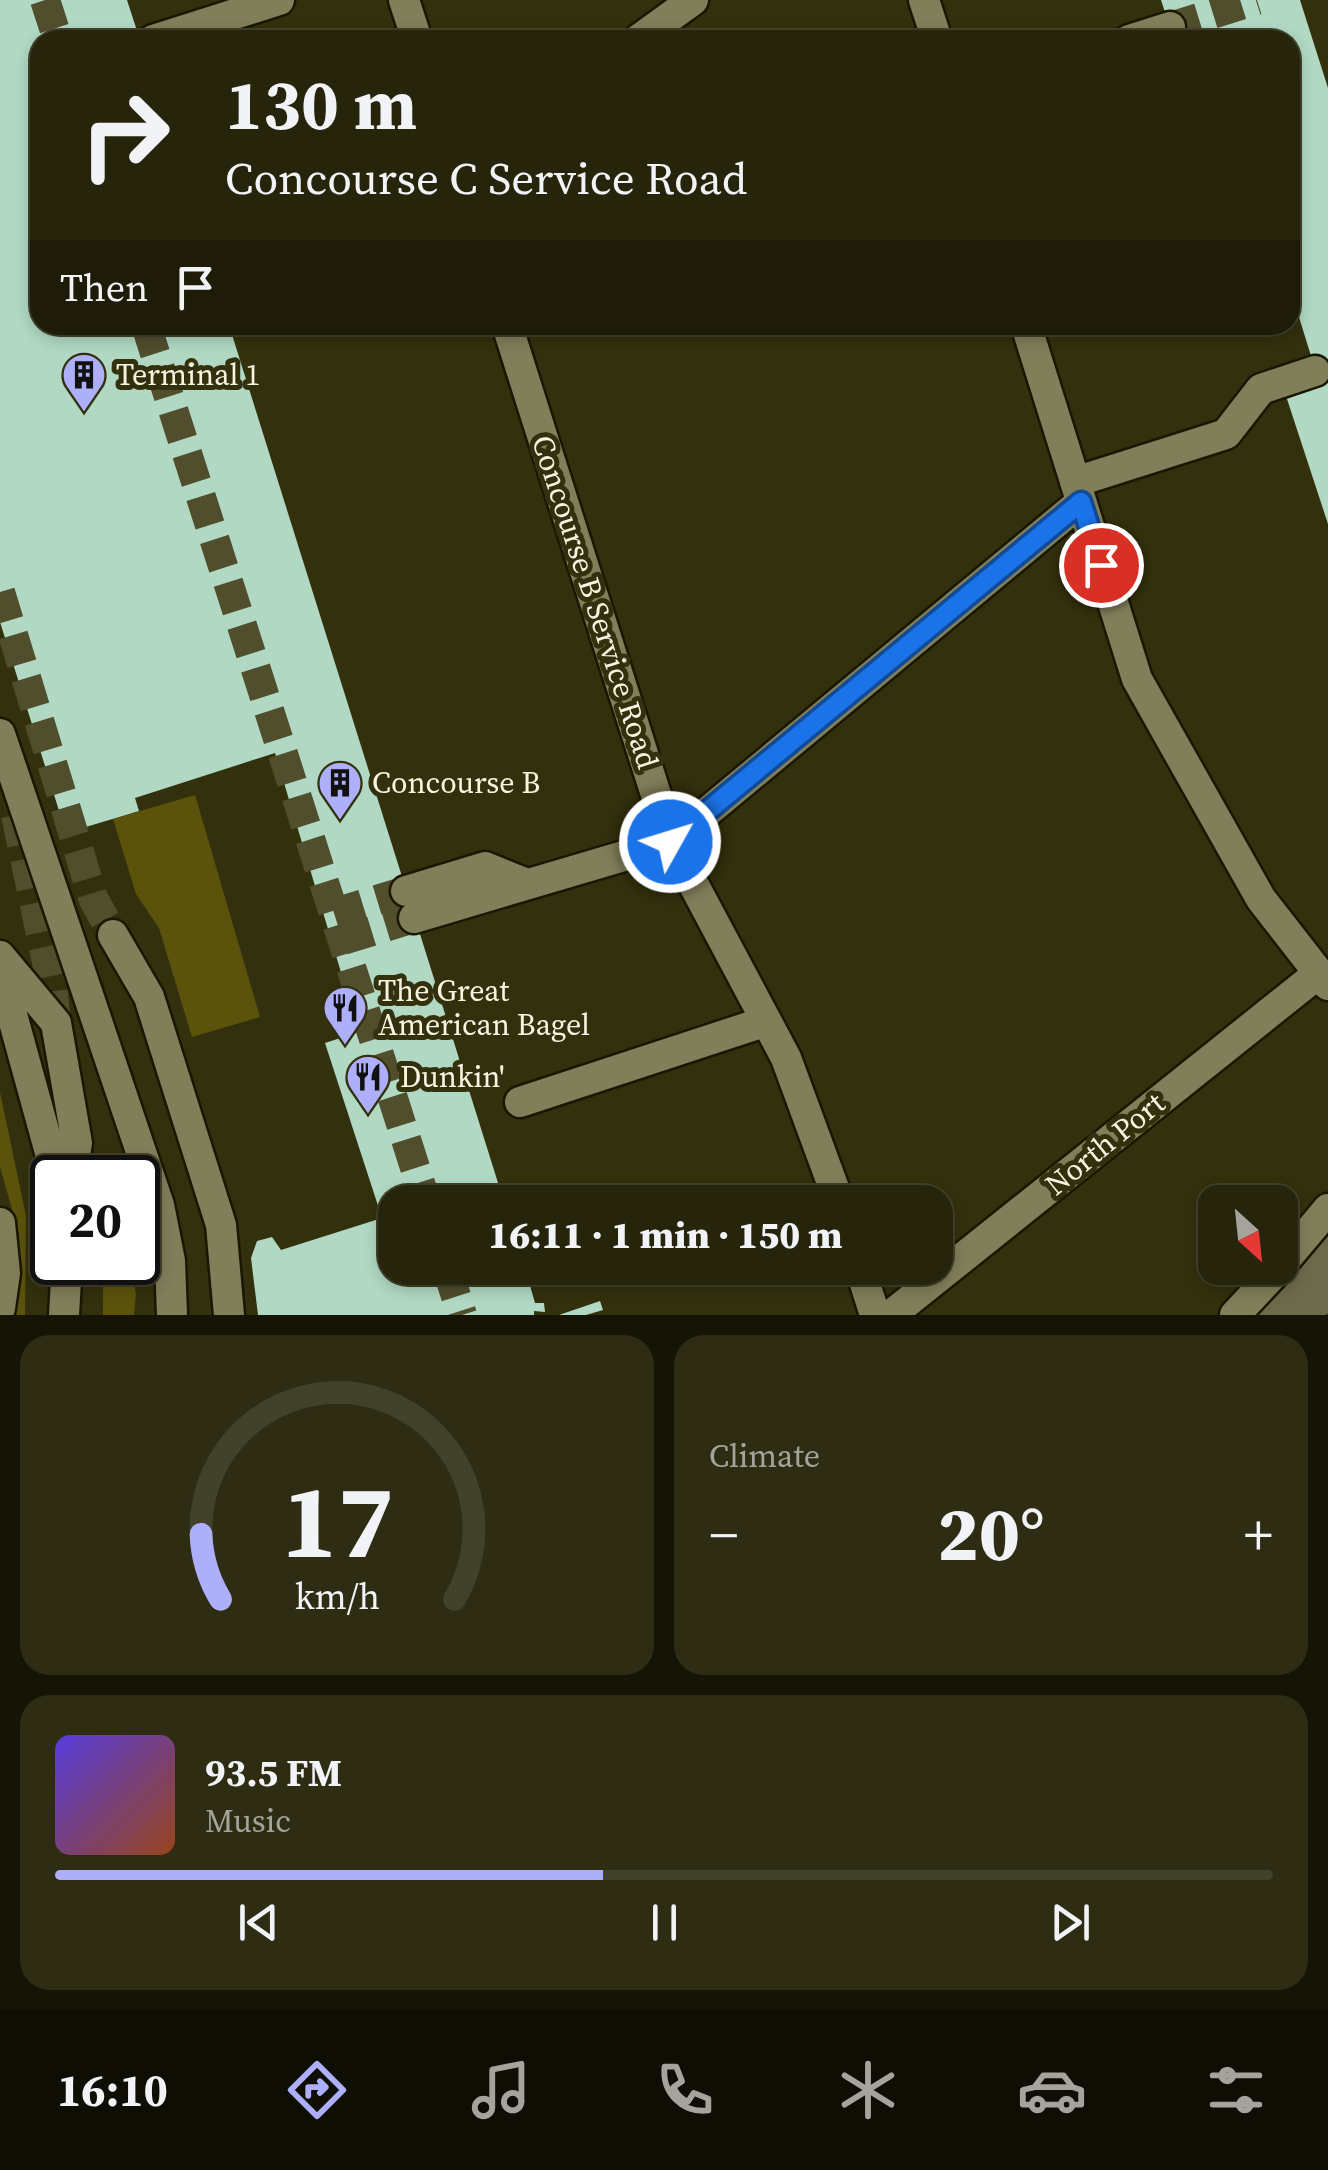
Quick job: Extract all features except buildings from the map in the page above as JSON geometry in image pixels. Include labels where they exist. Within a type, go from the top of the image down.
[{"type":"street","points":[[186,30],[280,0]]},
{"type":"street","points":[[404,0],[414,30]]},
{"type":"street","points":[[652,30],[693,0]]},
{"type":"street","points":[[924,0],[934,30]]},
{"type":"street","points":[[1161,30],[1170,27]]},
{"type":"street","name":"Concourse B Service Road","points":[[510,335],[670,842],[786,1058],[833,1185]]},
{"type":"street","points":[[1029,335],[1137,679],[1261,899],[1324,979]]},
{"type":"street","points":[[410,905],[527,884],[670,842],[1078,492],[1226,434],[1261,388],[1315,372]]},
{"type":"street","points":[[0,734],[159,1205],[170,1260],[172,1315]]},
{"type":"street","points":[[113,934],[150,997],[222,1225],[229,1315]]},
{"type":"street","points":[[0,956],[58,1034],[77,1143],[75,1155]]},
{"type":"street","points":[[0,971],[50,1155]]},
{"type":"street","name":"North Port","points":[[891,1315],[1324,979]]},
{"type":"street","points":[[520,1102],[764,1022]]},
{"type":"street","points":[[1298,1245],[1328,1209]]},
{"type":"street","points":[[0,1223],[5,1273],[0,1308]]},
{"type":"street","points":[[64,1315],[66,1285]]},
{"type":"street","points":[[865,1285],[875,1315]]},
{"type":"street","points":[[1235,1315],[1263,1285]]},
{"type":"shaded area","points":[[195,795],[260,1017],[192,1037],[159,928],[136,894],[113,819]]},
{"type":"shaded area","points":[[0,1092],[26,1216],[25,1315],[14,1315],[20,1268],[19,1234],[0,1167]]},
{"type":"shaded area","points":[[103,1285],[135,1285],[134,1315],[103,1315]]},
{"type":"taxiway","points":[[1270,1303],[1328,1273]]},
{"type":"tunnel","points":[[45,0],[55,30]]},
{"type":"tunnel","points":[[1170,27],[1257,0]]},
{"type":"tunnel","points":[[149,335],[421,1185]]},
{"type":"tunnel","points":[[0,592],[93,898],[113,935]]},
{"type":"tunnel","points":[[16,815],[52,986],[56,1023]]},
{"type":"tunnel","points":[[334,913],[406,891]]},
{"type":"tunnel","points":[[343,940],[414,918]]},
{"type":"tunnel","points":[[452,1285],[462,1315]]},
{"type":"place","name":"Terminal 1","points":[[84,413]]},
{"type":"place","name":"Concourse B","points":[[340,821]]},
{"type":"place","name":"The Great American Bagel","points":[[345,1046]]},
{"type":"place","name":"Dunkin'","points":[[368,1115]]},
{"type":"route","points":[[670,842],[1081,502],[1101,565]]}]
